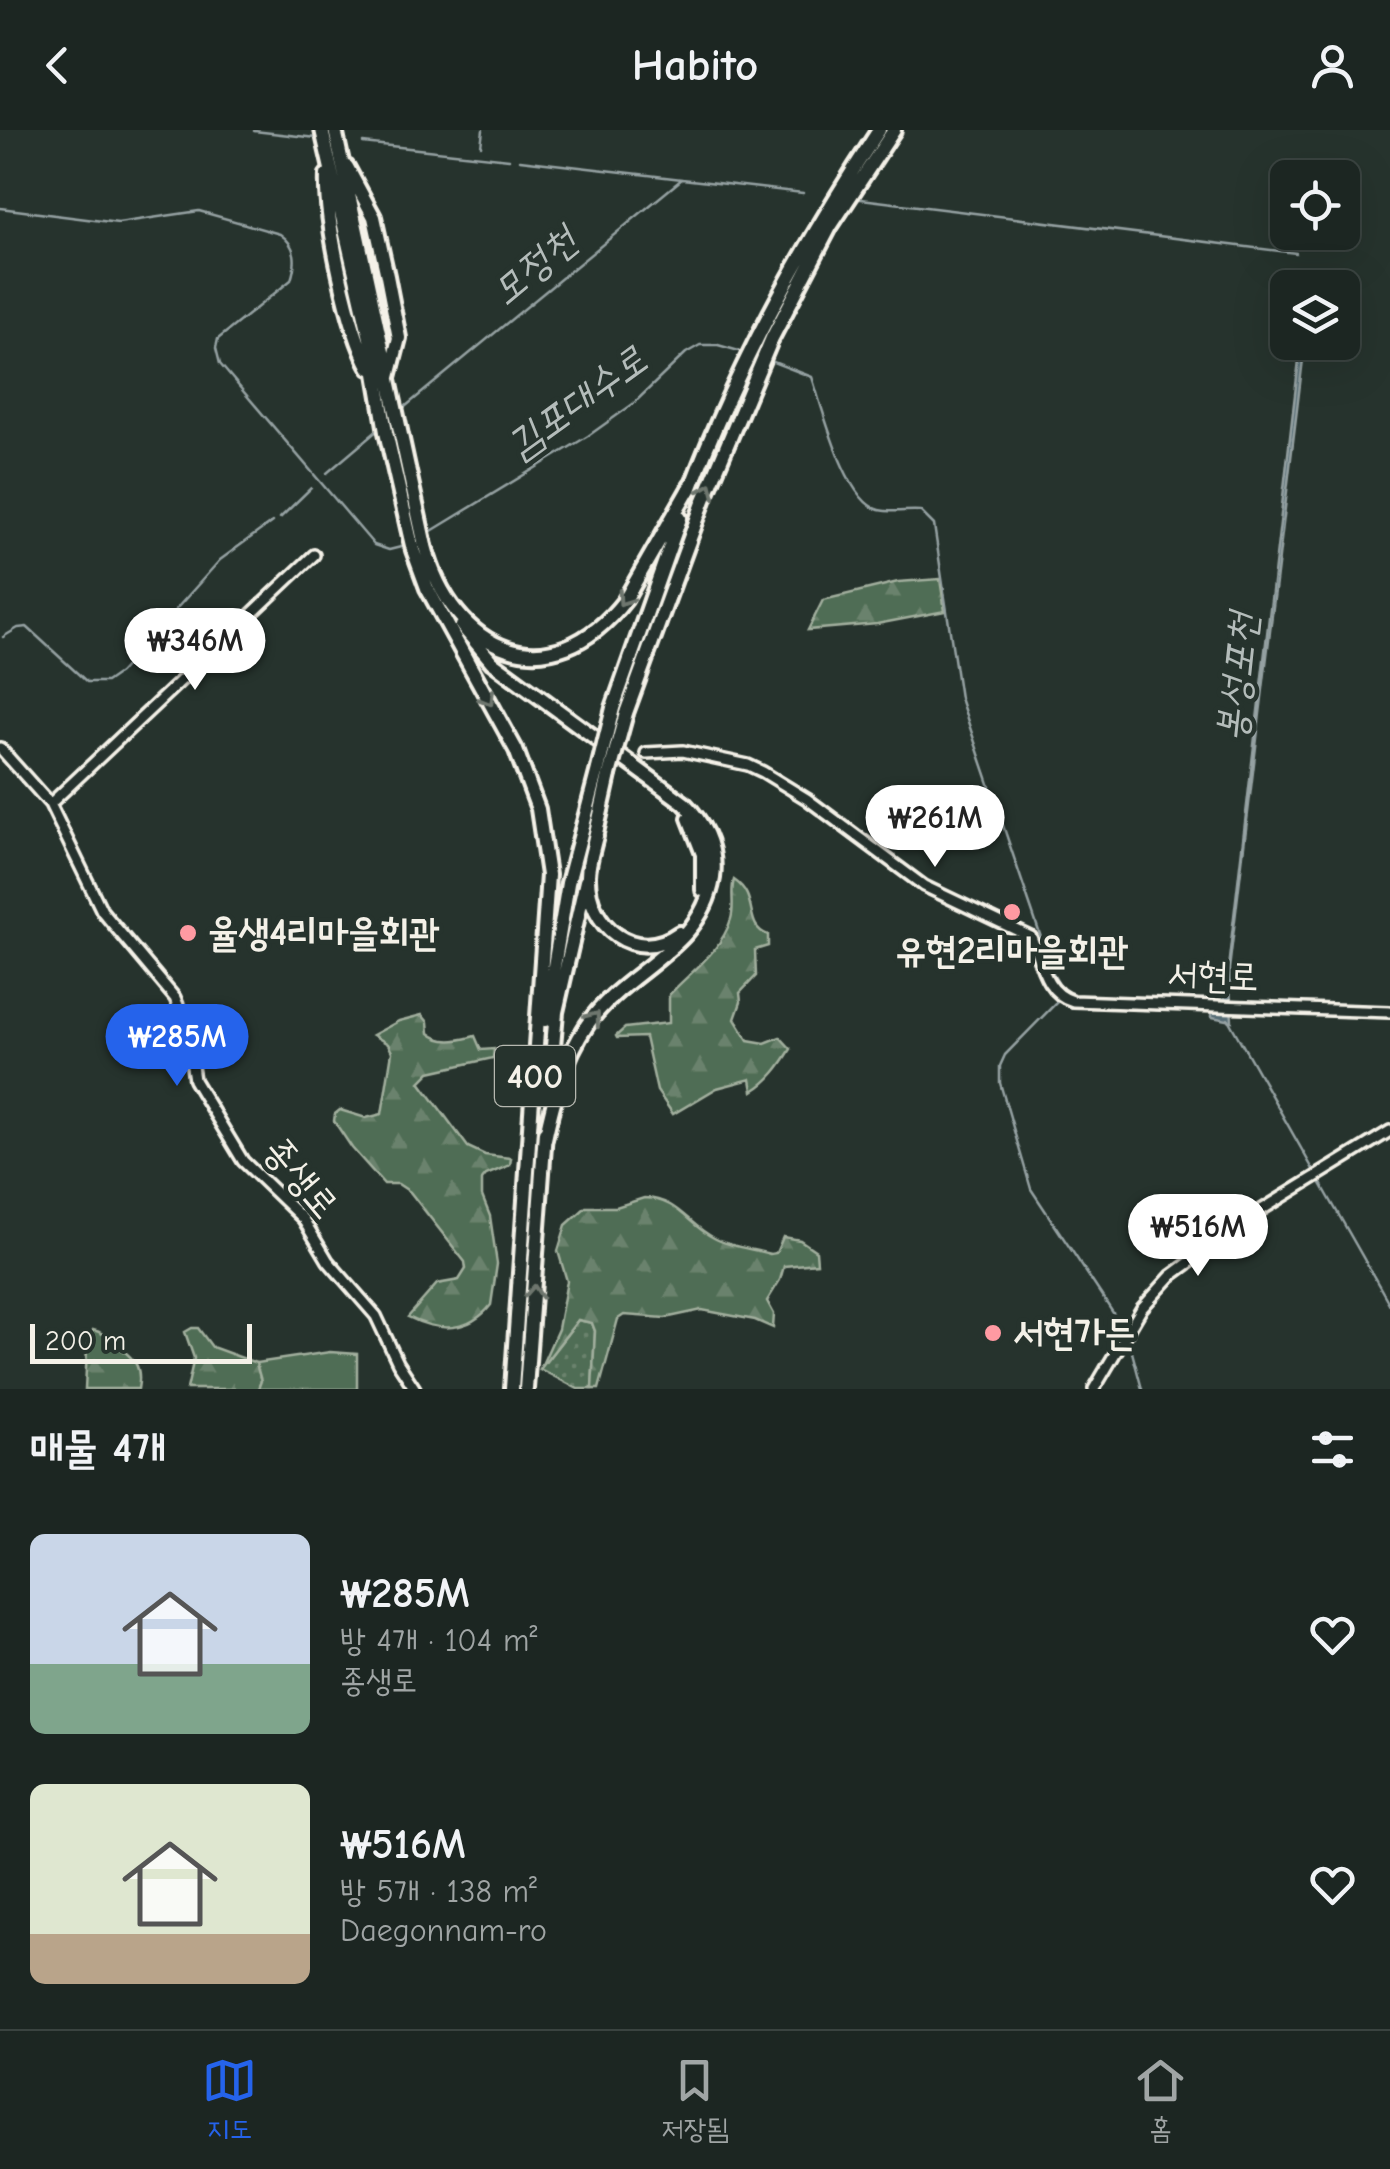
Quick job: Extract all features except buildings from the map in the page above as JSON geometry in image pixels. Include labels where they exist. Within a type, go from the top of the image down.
[{"type":"highway","points":[[322,130],[374,218],[398,338],[380,400],[419,548],[530,781],[546,846],[547,900],[533,1088]]},
{"type":"highway","points":[[335,130],[335,157],[326,202],[358,346],[385,381]]},
{"type":"highway","name":"400","points":[[620,710],[766,336],[879,130]]},
{"type":"highway","name":"400","points":[[852,181],[894,130]]},
{"type":"highway","points":[[335,157],[398,429],[409,508]]},
{"type":"highway","name":"400","points":[[512,1389],[533,1088],[568,884],[691,485],[752,368]]},
{"type":"highway","points":[[449,615],[508,648],[546,652],[584,641],[625,600],[691,485]]},
{"type":"highway","points":[[449,615],[494,672],[672,798],[684,811],[700,838],[705,868],[700,900],[682,931],[656,945],[642,945],[628,942],[604,925],[592,903],[587,874],[596,836]]},
{"type":"highway","points":[[449,615],[492,662],[684,803],[704,827],[714,858],[707,905],[700,920],[678,944],[624,984],[588,1024],[570,1054],[557,1086],[545,1140]]},
{"type":"highway","name":"400","points":[[526,1389],[556,1012],[596,836],[604,772]]},
{"type":"street","points":[[50,804],[314,554]]},
{"type":"street","name":"종생로","points":[[0,748],[50,804],[102,911],[175,998],[186,1025],[194,1080],[244,1161],[303,1219],[328,1262],[376,1316],[415,1389]]},
{"type":"street","name":"서현로","points":[[646,753],[683,750],[748,765],[777,780],[924,886],[1031,937],[1050,985],[1059,997],[1073,1001],[1390,1012]]},
{"type":"street","points":[[1094,1389],[1142,1308],[1170,1276],[1263,1209],[1390,1131]]},
{"type":"green space","points":[[940,579],[945,611],[877,624],[808,630],[823,600],[898,582]]},
{"type":"green space","points":[[734,880],[747,894],[756,925],[768,935],[768,946],[755,950],[756,976],[740,993],[735,1019],[748,1040],[765,1043],[780,1037],[791,1049],[770,1078],[753,1091],[751,1079],[717,1088],[673,1114],[657,1091],[645,1037],[616,1036],[625,1028],[669,1023],[669,995],[713,951],[726,931],[732,914]]},
{"type":"green space","points":[[422,1015],[434,1037],[451,1040],[475,1036],[481,1050],[494,1049],[493,1058],[430,1072],[420,1082],[468,1147],[485,1155],[511,1158],[510,1165],[482,1180],[497,1264],[491,1305],[473,1321],[452,1327],[408,1317],[437,1284],[459,1280],[466,1269],[465,1262],[410,1192],[398,1184],[384,1184],[334,1121],[340,1110],[366,1118],[382,1114],[392,1052],[388,1044],[373,1035],[399,1021]]},
{"type":"green space","points":[[644,1198],[665,1203],[705,1232],[734,1246],[770,1254],[776,1253],[783,1237],[800,1240],[816,1251],[817,1263],[784,1266],[767,1301],[774,1314],[773,1328],[755,1320],[702,1310],[665,1318],[624,1315],[618,1319],[599,1389],[592,1389],[595,1331],[592,1323],[578,1320],[540,1369],[558,1329],[567,1281],[558,1251],[566,1225],[586,1207],[616,1207]]},
{"type":"green space","points":[[578,1320],[592,1323],[595,1331],[592,1389],[578,1389],[540,1369]]},
{"type":"green space","points":[[198,1328],[212,1347],[256,1363],[261,1381],[258,1389],[187,1389],[194,1358],[185,1332]]},
{"type":"green space","points":[[93,1330],[105,1335],[134,1361],[138,1389],[85,1389],[87,1349]]},
{"type":"green space","points":[[330,1352],[357,1354],[357,1389],[258,1389],[261,1381],[256,1363]]},
{"type":"water","points":[[1299,360],[1303,360],[1229,969],[1232,1021],[1212,1017],[1212,1013],[1223,1011]]},
{"type":"waterway","points":[[481,146],[483,130]]},
{"type":"waterway","points":[[254,131],[316,138]]},
{"type":"waterway","points":[[363,143],[509,159]]},
{"type":"waterway","points":[[520,160],[682,179]]},
{"type":"waterway","name":"모정천","points":[[400,411],[682,179],[803,193]]},
{"type":"waterway","name":"모정천","points":[[853,198],[1296,253]]},
{"type":"waterway","name":"김포대수로","points":[[0,208],[118,223],[199,211],[286,239],[294,254],[291,280],[218,339],[220,364],[374,545],[389,550],[405,546]]},
{"type":"waterway","name":"김포대수로","points":[[430,532],[588,436],[633,404],[686,353],[700,345],[718,345],[746,353]]},
{"type":"waterway","name":"김포대수로","points":[[768,360],[812,377],[837,452],[867,503],[884,511],[920,511],[934,525],[960,698],[1054,976],[1064,993]]},
{"type":"waterway","name":"모정천","points":[[327,473],[379,429]]},
{"type":"waterway","name":"모정천","points":[[280,518],[311,488]]},
{"type":"waterway","name":"모정천","points":[[3,637],[27,627],[87,682],[106,682],[119,673],[220,560],[272,522]]},
{"type":"waterway","name":"김포대수로","points":[[1078,995],[1136,999]]},
{"type":"waterway","points":[[1057,1002],[1005,1055],[1000,1083],[1031,1189],[1123,1328]]},
{"type":"waterway","points":[[1228,1019],[1315,1173]]},
{"type":"waterway","points":[[1319,1180],[1390,1305]]},
{"type":"waterway","points":[[1129,1341],[1142,1389]]},
{"type":"place","name":"유현2리마을회관","points":[[1012,912]]},
{"type":"place","name":"율생4리마을회관","points":[[188,933]]},
{"type":"place","name":"서현가든","points":[[993,1333]]},
{"type":"water label","name":"봉성포천","points":[[1237,677]]}]
